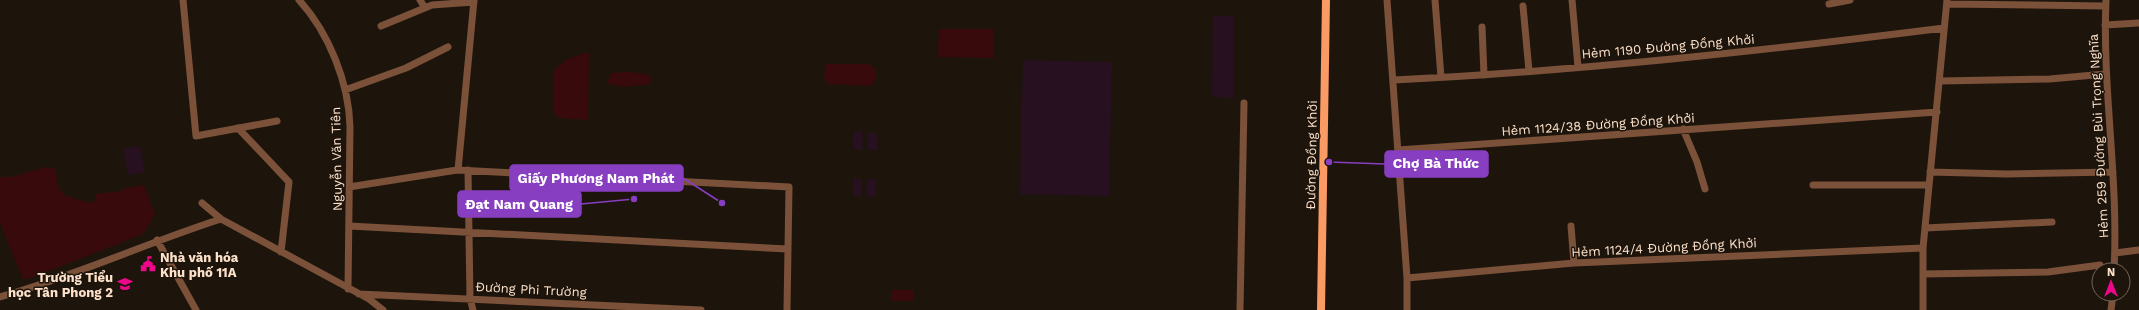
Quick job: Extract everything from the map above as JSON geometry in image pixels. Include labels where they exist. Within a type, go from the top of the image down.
[{"type":"main road","name":"Đường Đồng Khởi","points":[[1321,310],[1326,0]]},
{"type":"street","points":[[183,0],[196,136],[277,121]]},
{"type":"street","name":"Nguyễn Văn Tiên","points":[[299,0],[311,15],[330,49],[345,90],[350,118],[348,289]]},
{"type":"street","points":[[420,0],[425,8]]},
{"type":"street","points":[[1387,0],[1394,80],[1407,278],[1407,310]]},
{"type":"street","points":[[1435,0],[1441,77]]},
{"type":"street","points":[[1572,0],[1578,67]]},
{"type":"street","points":[[1829,4],[1850,0]]},
{"type":"street","points":[[381,26],[432,6],[474,1],[458,170]]},
{"type":"street","points":[[1923,310],[1923,248],[1947,2],[2106,3]]},
{"type":"street","name":"Hẻm 259 Đường Bùi Trọng Nghĩa","points":[[2106,3],[2105,74],[2113,172],[2114,262]]},
{"type":"street","points":[[1523,6],[1529,71]]},
{"type":"street","points":[[2105,25],[2139,23]]},
{"type":"street","points":[[1482,27],[1484,75]]},
{"type":"street","name":"Hẻm 1190 Đường Đồng Khởi","points":[[1394,80],[1484,75],[1731,54],[1944,28]]},
{"type":"street","points":[[345,90],[406,68],[448,47]]},
{"type":"street","points":[[1940,81],[2050,79],[2105,74]]},
{"type":"street","points":[[1240,310],[1244,103]]},
{"type":"street","name":"Hẻm 1124/38 Đường Đồng Khởi","points":[[1398,150],[1799,123],[1936,112]]},
{"type":"street","points":[[238,128],[289,182],[281,252]]},
{"type":"street","points":[[1683,130],[1697,162],[1705,189]]},
{"type":"street","points":[[349,187],[458,170],[789,187],[787,310]]},
{"type":"street","points":[[468,170],[470,298],[473,310]]},
{"type":"street","points":[[1930,172],[2007,174],[2113,172]]},
{"type":"street","points":[[1813,185],[1929,185]]},
{"type":"street","points":[[202,203],[221,218],[358,294],[383,310]]},
{"type":"street","points":[[0,297],[38,286],[157,240],[221,218]]},
{"type":"street","points":[[1925,228],[2052,222]]},
{"type":"street","points":[[349,226],[788,249]]},
{"type":"street","points":[[1571,226],[1574,263]]},
{"type":"street","points":[[157,240],[196,310]]},
{"type":"street","name":"Hẻm 1124/4 Đường Đồng Khởi","points":[[1407,278],[1574,263],[1923,248]]},
{"type":"street","points":[[2115,253],[2139,250]]},
{"type":"street","points":[[1923,274],[2048,272],[2091,266]]},
{"type":"street","name":"Đường Phi Trường","points":[[358,294],[470,298],[701,310]]},
{"type":"shaded area","points":[[1213,16],[1233,16],[1233,98],[1212,97]]},
{"type":"shaded area","points":[[939,29],[994,29],[994,58],[938,57]]},
{"type":"shaded area","points":[[584,53],[589,53],[588,120],[559,118],[553,112],[553,75],[555,69],[566,60]]},
{"type":"shaded area","points":[[1023,60],[1112,62],[1109,196],[1020,194]]},
{"type":"shaded area","points":[[826,64],[869,64],[876,69],[876,81],[870,86],[829,84],[824,79]]},
{"type":"shaded area","points":[[631,72],[650,75],[651,84],[622,87],[607,83],[611,73]]},
{"type":"shaded area","points":[[854,132],[863,132],[862,150],[854,149]]},
{"type":"shaded area","points":[[868,133],[877,133],[877,150],[868,150]]},
{"type":"shaded area","points":[[140,146],[145,172],[128,175],[123,149]]},
{"type":"shaded area","points":[[46,167],[55,169],[58,186],[64,195],[90,203],[94,201],[96,194],[120,191],[126,188],[144,185],[155,215],[141,235],[28,279],[23,279],[0,223],[0,177],[11,177]]},
{"type":"shaded area","points":[[854,178],[862,179],[862,196],[853,196]]},
{"type":"shaded area","points":[[867,179],[876,179],[875,197],[866,196]]},
{"type":"shaded area","points":[[891,290],[914,290],[914,301],[891,301]]},
{"type":"place","name":"Chợ Bà Thức","points":[[1329,162]]},
{"type":"place","name":"Đạt Nam Quang","points":[[634,199]]},
{"type":"place","name":"Giấy Phương Nam Phát","points":[[722,203]]},
{"type":"place","name":"Nhà văn hóa Khu phố 11A","points":[[148,264]]},
{"type":"place","name":"Trường Tiểu học Tân Phong 2","points":[[125,284]]}]
